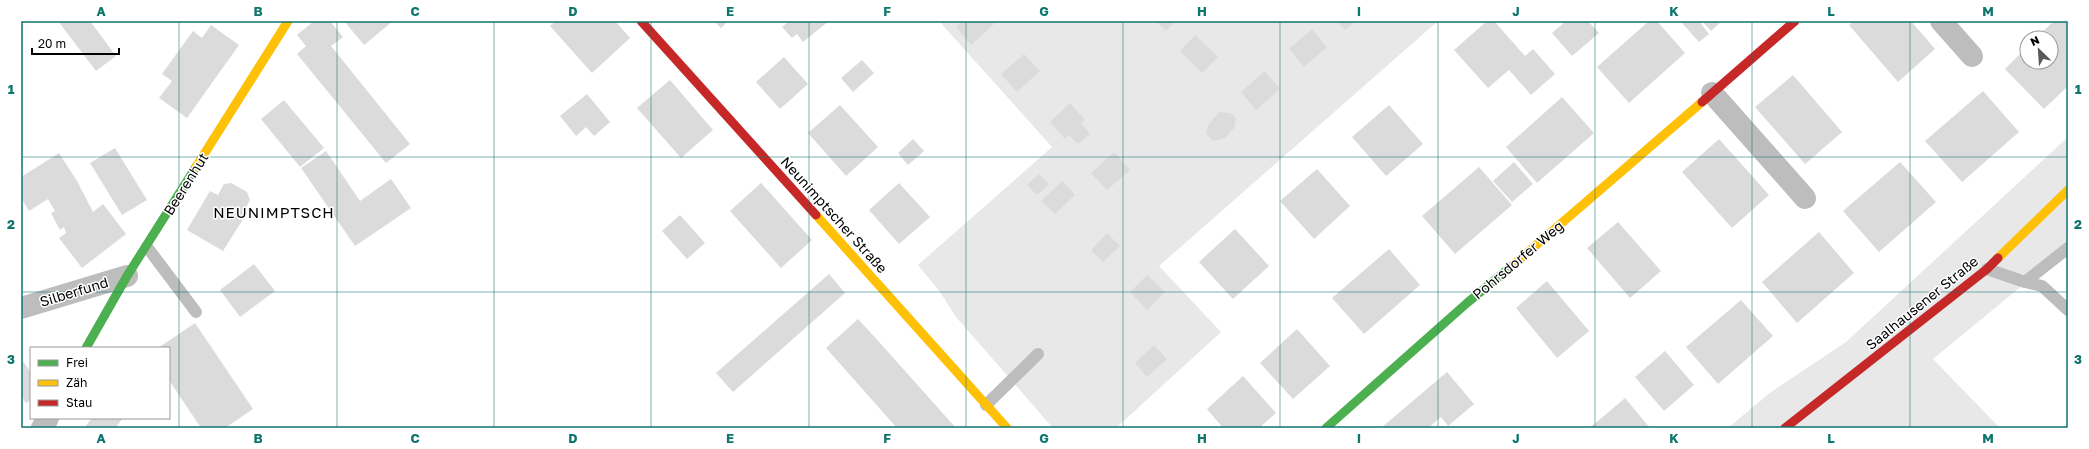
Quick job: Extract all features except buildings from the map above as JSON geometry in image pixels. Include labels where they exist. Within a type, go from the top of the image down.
[{"type":"street","name":"Beerenhut","points":[[87,347],[127,276],[147,247],[288,21]]},
{"type":"street","name":"Neunimptscher Straße","points":[[640,21],[1007,428]]},
{"type":"street","name":"Pohrsdorfer Weg","points":[[1326,428],[1461,308],[1542,242],[1795,21]]},
{"type":"street","points":[[1942,21],[1972,56]]},
{"type":"street","points":[[1712,93],[1805,198]]},
{"type":"street","name":"Saalhausener Straße","points":[[1786,428],[1987,269],[2068,190]]},
{"type":"street","name":"Silberfund","points":[[21,308],[127,276]]},
{"type":"street","points":[[42,428],[47,419]]},
{"type":"lane","points":[[147,247],[196,312]]},
{"type":"lane","points":[[2024,282],[2068,248]]},
{"type":"lane","points":[[1987,269],[2024,282],[2042,286],[2068,310]]},
{"type":"lane","points":[[986,405],[1038,354]]},
{"type":"shaded area","points":[[939,21],[1438,21],[1159,266],[1221,332],[1116,428],[1053,428],[956,317],[940,292],[918,265],[1052,147]]},
{"type":"shaded area","points":[[2068,137],[2068,248],[1933,359],[2000,428],[1728,428],[1771,392],[1846,342]]},
{"type":"traffic: fast","points":[[87,347],[127,276],[196,167]]},
{"type":"traffic: fast","points":[[1326,428],[1467,303],[1513,265]]},
{"type":"traffic: slow","points":[[196,167],[288,21]]},
{"type":"traffic: slow","points":[[1513,265],[1702,102]]},
{"type":"traffic: slow","points":[[1998,258],[2068,190]]},
{"type":"traffic: slow","points":[[816,215],[1007,428]]},
{"type":"traffic: jam","points":[[641,21],[816,215]]},
{"type":"traffic: jam","points":[[1702,102],[1795,21]]},
{"type":"traffic: jam","points":[[1785,428],[1987,269],[1998,258]]},
{"type":"district","name":"NEUNIMPTSCH","points":[[274,213]]}]
